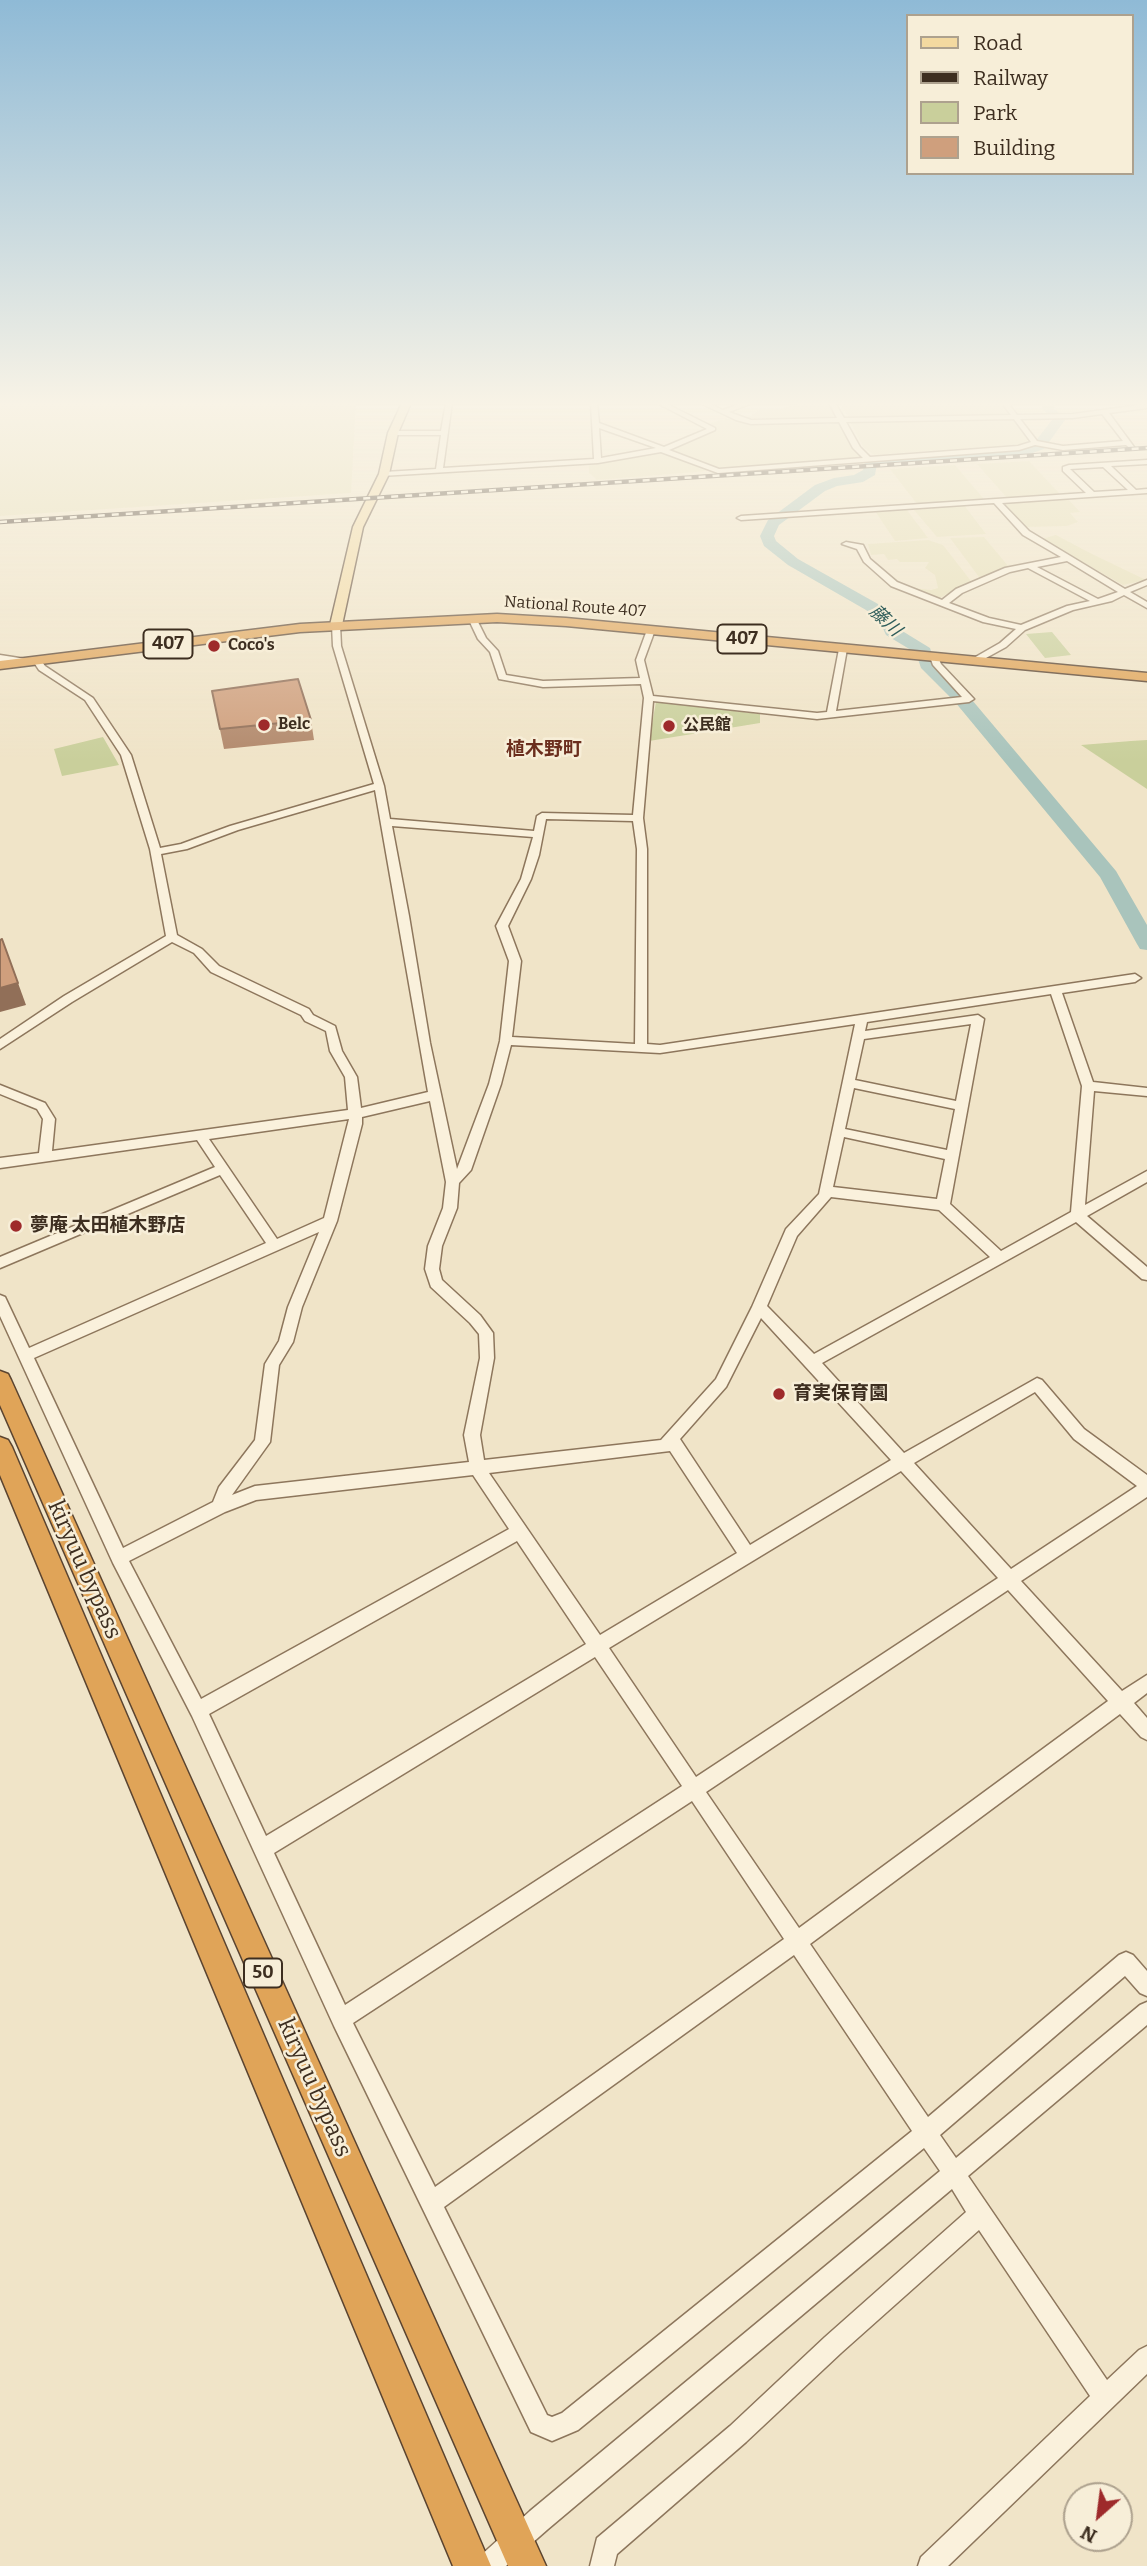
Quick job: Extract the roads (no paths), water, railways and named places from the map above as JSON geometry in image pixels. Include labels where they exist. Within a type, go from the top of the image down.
[{"type":"highway","name":"National Route 407","points":[[0,665],[336,625],[472,618],[539,620],[1147,677]]},
{"type":"highway","name":"kiryuu bypass","points":[[0,1380],[521,2554]]},
{"type":"highway","name":"kiryuu bypass","points":[[0,1447],[472,2566]]},
{"type":"main road","points":[[336,625],[360,523]]},
{"type":"street","points":[[1016,523],[1026,533],[1147,606]]},
{"type":"street","points":[[846,544],[860,547],[867,560],[894,584],[986,620],[1022,628]]},
{"type":"street","points":[[943,603],[959,591],[1000,573],[1069,558]]},
{"type":"street","points":[[1031,567],[1096,601]]},
{"type":"street","points":[[975,661],[1003,645],[1022,628],[1070,608],[1147,582]]},
{"type":"street","points":[[472,618],[482,639],[494,651],[502,677],[543,684],[645,681]]},
{"type":"street","points":[[336,625],[337,646],[379,786],[404,916],[424,1043],[453,1182],[450,1208],[435,1246],[432,1269],[436,1283],[475,1319],[486,1333],[487,1357],[472,1435],[478,1469],[1105,2398]]},
{"type":"street","points":[[641,1048],[642,849],[638,818],[649,698],[640,660],[651,630]]},
{"type":"street","points":[[831,714],[843,649]]},
{"type":"street","points":[[649,698],[817,716],[969,699],[937,665],[934,657]]},
{"type":"street","points":[[0,658],[32,662],[88,698],[119,744],[132,768],[136,792],[155,852],[172,937]]},
{"type":"street","points":[[155,852],[183,847],[243,825],[379,786]]},
{"type":"street","points":[[453,1182],[464,1170],[495,1084],[506,1041],[515,961],[502,926],[526,879],[542,816],[638,818]]},
{"type":"street","points":[[385,822],[538,834]]},
{"type":"street","points":[[0,1045],[68,999],[172,937]]},
{"type":"street","points":[[172,937],[198,951],[215,969],[305,1012],[309,1018],[331,1029],[336,1051],[351,1077],[356,1124],[330,1221],[295,1307],[286,1342],[272,1364],[262,1442],[225,1492],[219,1507]]},
{"type":"street","points":[[506,1041],[570,1042],[660,1049],[1135,978]]},
{"type":"street","points":[[1056,991],[1088,1086],[1077,1215]]},
{"type":"street","points":[[119,1558],[219,1507],[255,1493],[665,1446],[721,1383],[759,1307],[790,1233],[825,1196],[862,1019]]},
{"type":"street","points":[[859,1036],[978,1019],[943,1205]]},
{"type":"street","points":[[849,1083],[961,1106]]},
{"type":"street","points":[[1088,1086],[1147,1092]]},
{"type":"street","points":[[0,1089],[41,1106],[49,1119],[45,1157]]},
{"type":"street","points":[[0,1163],[354,1114],[435,1095]]},
{"type":"street","points":[[839,1132],[952,1156]]},
{"type":"street","points":[[200,1135],[275,1246]]},
{"type":"street","points":[[0,1263],[223,1169]]},
{"type":"street","points":[[813,1362],[1147,1176]]},
{"type":"street","points":[[827,1191],[943,1205],[1000,1258]]},
{"type":"street","points":[[1077,1215],[1147,1275]]},
{"type":"street","points":[[26,1355],[330,1221]]},
{"type":"street","points":[[0,1301],[119,1558],[198,1710],[341,2019],[539,2424],[551,2429],[570,2422],[926,2133],[1126,1962],[1147,1986]]},
{"type":"street","points":[[759,1307],[813,1362],[1147,1731]]},
{"type":"street","points":[[262,1849],[747,1555],[1037,1384],[1079,1434],[1147,1486],[694,1789],[341,2019]]},
{"type":"street","points":[[671,1438],[747,1555]]},
{"type":"street","points":[[198,1710],[518,1532]]},
{"type":"street","points":[[431,2203],[797,1941],[1147,1683]]},
{"type":"street","points":[[488,2566],[521,2554],[954,2176],[1147,2012]]},
{"type":"street","points":[[602,2566],[606,2547],[738,2434],[833,2344],[980,2214]]},
{"type":"street","points":[[930,2566],[1147,2358]]},
{"type":"waterway","name":"藤川","points":[[773,523],[767,536],[769,543],[793,562],[872,607],[886,618],[892,632],[924,651],[927,664],[961,698],[1109,875],[1147,944]]},
{"type":"place","name":"Coco's","points":[[214,646]]},
{"type":"place","name":"Belc","points":[[264,725]]},
{"type":"place","name":"公民館","points":[[669,726]]},
{"type":"place","name":"夢庵 太田植木野店","points":[[16,1226]]},
{"type":"place","name":"育実保育園","points":[[779,1394]]},
{"type":"district","name":"植木野町","points":[[544,750]]}]
